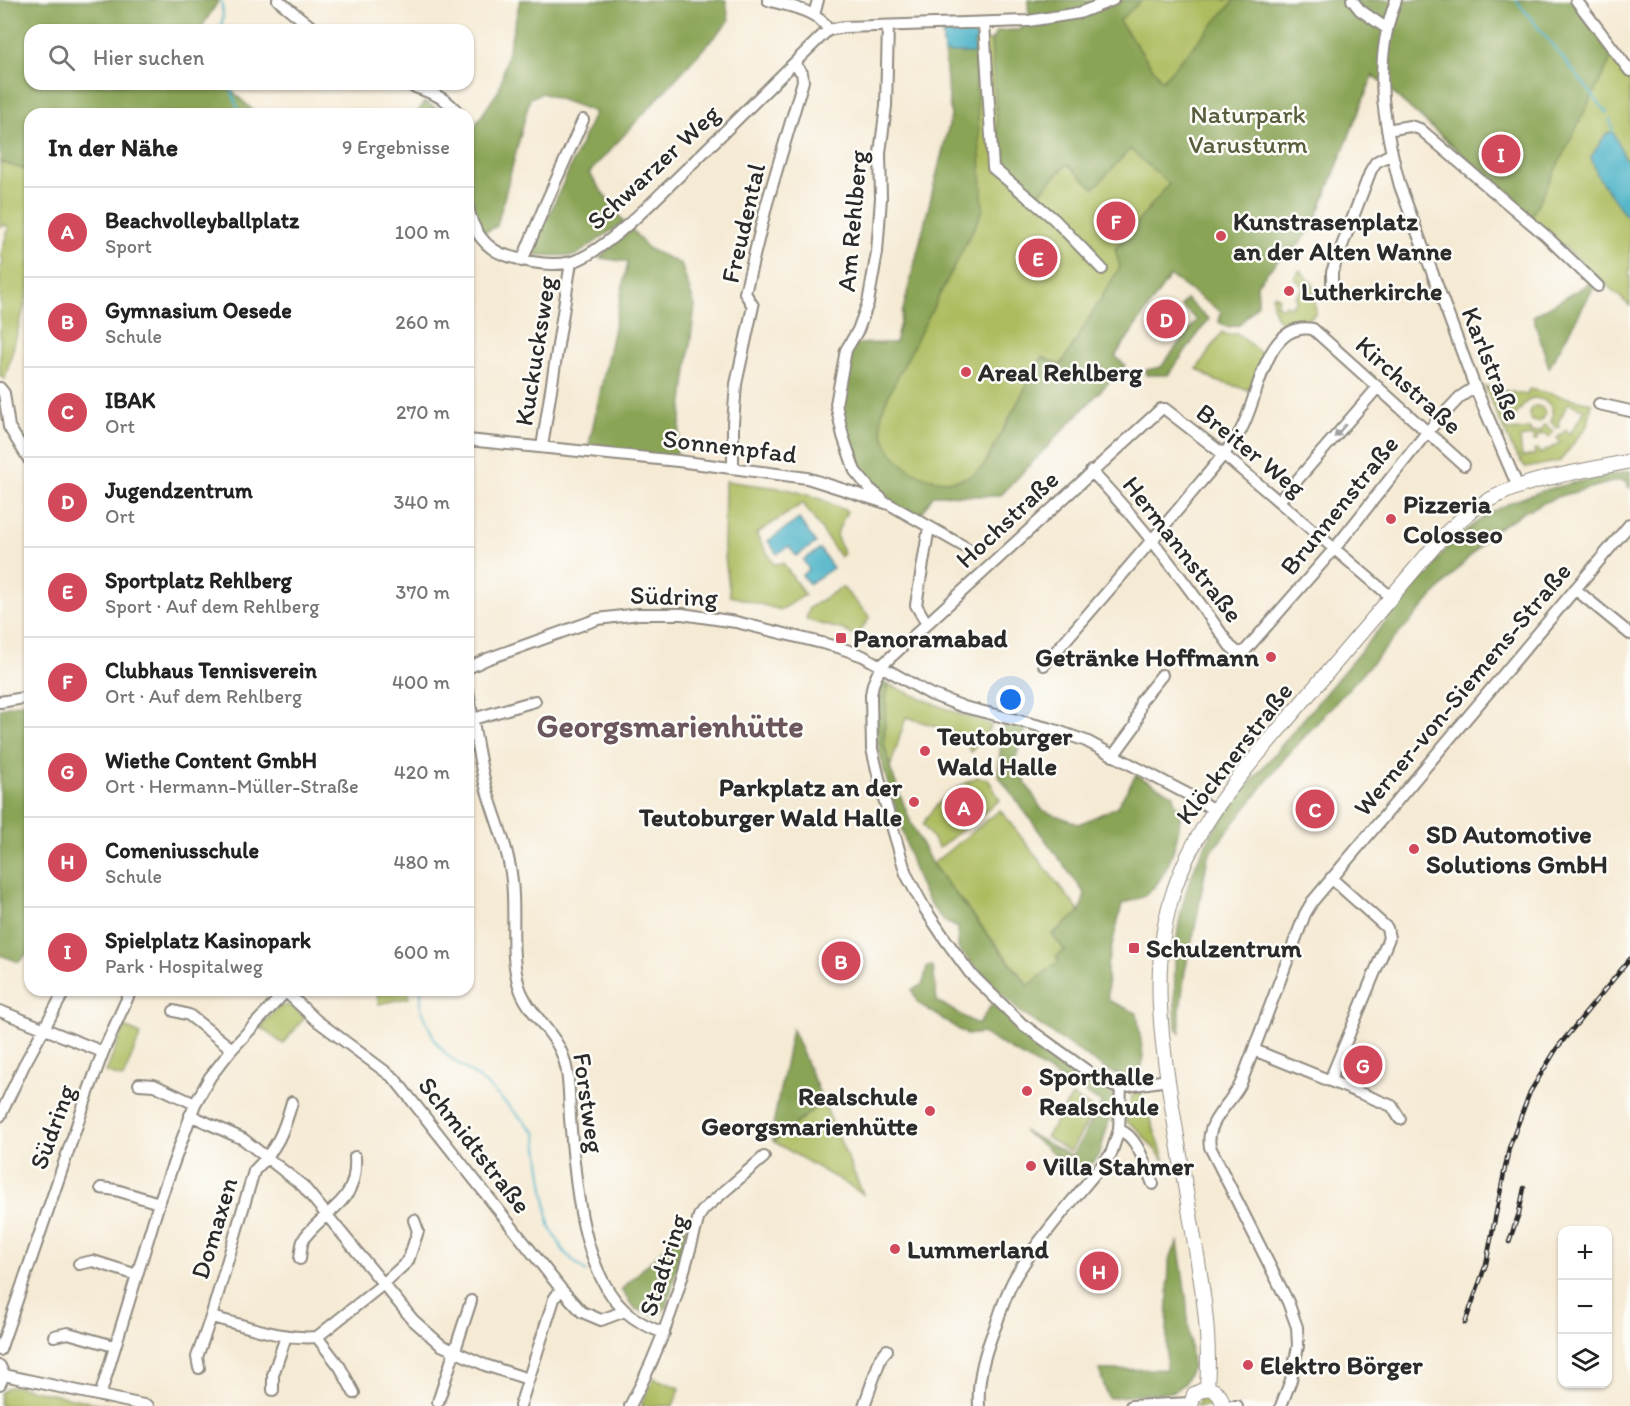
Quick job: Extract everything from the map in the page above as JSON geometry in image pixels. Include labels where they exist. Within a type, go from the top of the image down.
[{"type":"main road","name":"Klöcknerstraße","points":[[1207,1388],[1207,1333],[1202,1288],[1168,1080],[1159,1002],[1163,933],[1175,888],[1194,843],[1214,810],[1391,597],[1443,536],[1464,516],[1492,498],[1518,487],[1630,461]]},
{"type":"main road","points":[[1190,1404],[1198,1391],[1207,1388],[1217,1392],[1223,1406]]},
{"type":"street","points":[[278,0],[308,24]]},
{"type":"street","points":[[768,0],[814,15],[826,25],[828,30],[845,27],[1028,21],[1079,13],[1113,0]]},
{"type":"street","points":[[814,15],[818,0]]},
{"type":"street","points":[[1352,0],[1360,10],[1386,28]]},
{"type":"street","points":[[1576,0],[1630,71]]},
{"type":"street","name":"Karlstraße","points":[[1395,2],[1386,28],[1382,52],[1382,91],[1391,154],[1400,186],[1475,387],[1518,487]]},
{"type":"street","points":[[984,23],[993,168],[1054,219],[1102,269]]},
{"type":"street","name":"Am Rehlberg","points":[[888,26],[886,106],[880,153],[881,198],[877,252],[868,303],[858,330],[846,350],[836,404],[843,436],[855,471],[870,489],[889,504]]},
{"type":"street","name":"Schwarzer Weg","points":[[474,225],[488,246],[502,255],[522,261],[571,262],[595,250],[634,219],[828,30]]},
{"type":"street","name":"Freudental","points":[[733,468],[736,384],[753,306],[745,293],[767,203],[803,81],[802,73],[794,64]]},
{"type":"street","points":[[423,90],[440,96],[455,108]]},
{"type":"street","points":[[522,261],[544,205],[583,120]]},
{"type":"street","points":[[1387,130],[1410,126],[1420,129],[1545,235],[1598,286]]},
{"type":"street","points":[[1332,290],[1332,272],[1371,170],[1376,162],[1391,154]]},
{"type":"street","name":"Kuckucksweg","points":[[542,447],[571,262]]},
{"type":"street","name":"Kirchstraße","points":[[1223,454],[1240,433],[1270,354],[1288,333],[1302,327],[1313,329],[1323,337],[1464,465]]},
{"type":"street","points":[[1280,501],[1378,387]]},
{"type":"street","name":"Brunnenstraße","points":[[1241,653],[1248,650],[1335,548],[1428,431],[1460,397],[1475,387]]},
{"type":"street","points":[[2,391],[9,427],[24,451]]},
{"type":"street","points":[[1599,404],[1630,411]]},
{"type":"street","name":"Hochstraße","points":[[881,666],[1091,471],[1161,409],[1165,409]]},
{"type":"street","name":"Breiter Weg","points":[[1165,409],[1280,501],[1391,597]]},
{"type":"street","name":"Sonnenpfad","points":[[474,441],[807,478],[889,504],[972,550]]},
{"type":"street","points":[[1044,665],[1152,541],[1223,454]]},
{"type":"street","name":"Hermannstraße","points":[[1091,471],[1125,507],[1192,591],[1230,646],[1241,653]]},
{"type":"street","name":"Werner-von-Siemens-Straße","points":[[1281,1406],[1296,1361],[1297,1327],[1288,1302],[1210,1147],[1209,1134],[1218,1116],[1237,1092],[1305,914],[1331,878],[1630,524]]},
{"type":"street","points":[[927,624],[916,605],[929,527]]},
{"type":"street","points":[[1575,589],[1630,634]]},
{"type":"street","name":"Südring","points":[[474,665],[598,619],[639,614],[682,614],[736,622],[838,647],[863,656],[930,694],[964,707],[1052,729],[1086,741],[1214,810]]},
{"type":"street","points":[[881,666],[871,695],[872,749],[906,874],[925,909],[970,973],[1022,1024],[1090,1073],[1113,1086],[1121,1087],[1168,1080]]},
{"type":"street","points":[[1113,756],[1135,726],[1141,701],[1162,675]]},
{"type":"street","points":[[0,702],[24,698]]},
{"type":"street","points":[[474,719],[535,701]]},
{"type":"street","name":"Forstweg","points":[[474,724],[487,793],[502,834],[512,881],[514,954],[518,982],[521,992],[554,1037],[566,1065],[578,1196],[585,1232],[608,1291],[625,1311],[648,1327],[664,1333]]},
{"type":"street","points":[[1330,1080],[1389,938],[1387,928],[1331,878]]},
{"type":"street","points":[[0,1116],[24,1065],[62,996]]},
{"type":"street","name":"Südring","points":[[0,1350],[103,1052],[128,996]]},
{"type":"street","points":[[100,1396],[159,1203],[190,1115],[210,1077],[232,1049],[281,996]]},
{"type":"street","name":"Schmidtstraße","points":[[291,996],[316,1020],[394,1078],[561,1289],[582,1312],[601,1320],[625,1311]]},
{"type":"street","points":[[0,1011],[103,1052]]},
{"type":"street","points":[[174,1011],[189,1015],[232,1049]]},
{"type":"street","points":[[1254,1050],[1392,1106],[1400,1119]]},
{"type":"street","points":[[139,1084],[154,1085],[195,1104]]},
{"type":"street","points":[[979,1406],[978,1391],[988,1344],[1016,1275],[1111,1154],[1119,1130],[1121,1087]]},
{"type":"street","name":"Domaxen","points":[[199,1368],[197,1357],[254,1171],[268,1157],[283,1134],[292,1102]]},
{"type":"street","points":[[190,1115],[243,1139],[303,1186],[412,1320],[441,1345],[485,1365],[528,1379]]},
{"type":"street","points":[[1119,1130],[1126,1132],[1133,1140],[1153,1184]]},
{"type":"street","points":[[300,1259],[304,1238],[343,1202],[356,1172],[355,1157]]},
{"type":"street","name":"Stadtring","points":[[630,1406],[664,1333],[682,1282],[699,1216],[764,1157]]},
{"type":"street","points":[[101,1188],[116,1190],[159,1203]]},
{"type":"street","points":[[354,1393],[340,1368],[317,1337],[408,1261],[418,1231],[414,1220]]},
{"type":"street","points":[[79,1264],[93,1261],[137,1275]]},
{"type":"street","points":[[520,1406],[554,1299],[561,1289]]},
{"type":"street","points":[[438,1402],[471,1301]]},
{"type":"street","name":"Domaxen","points":[[211,1317],[286,1336],[317,1337]]},
{"type":"street","points":[[54,1336],[68,1334],[114,1346]]},
{"type":"street","points":[[273,1390],[273,1375],[286,1336]]},
{"type":"street","points":[[864,1406],[881,1357],[887,1350]]},
{"type":"street","points":[[2,1375],[148,1406]]},
{"type":"street","points":[[1131,1406],[1190,1404]]},
{"type":"street","points":[[1223,1406],[1237,1406]]},
{"type":"green space","points":[[0,0],[219,0],[204,24],[24,24],[24,90],[231,90],[250,108],[24,108],[24,169],[0,162]]},
{"type":"green space","points":[[520,0],[726,0],[729,21],[589,173],[624,222],[575,256],[531,255],[595,112],[542,93],[530,98],[497,226],[481,234],[474,219],[474,127],[499,90]]},
{"type":"green space","name":"Naturpark Varusturm","points":[[1028,0],[1571,0],[1630,78],[1630,306],[1373,75],[1312,229],[1286,257],[1278,260],[1257,284],[1258,304],[1239,325],[1228,327],[1219,322],[1221,312],[1170,276],[1115,356],[1125,365],[1000,496],[933,495],[919,517],[889,504],[850,344],[895,343],[951,117],[942,32],[972,32],[979,41],[991,41],[998,31],[1020,30],[1029,16]]},
{"type":"green space","name":"Naturpark Varusturm","points":[[1028,0],[1142,0],[1119,21],[1162,81],[1235,0],[1571,0],[1613,55],[1532,216],[1373,75],[1312,229],[1286,257],[1278,260],[1257,284],[1258,304],[1239,325],[1228,327],[1219,322],[1221,312],[1170,276],[1115,356],[1125,365],[1000,496],[933,495],[919,517],[889,504],[855,471],[836,404],[850,344],[895,343],[951,117],[942,32],[972,32],[979,41],[974,42],[983,210],[883,408],[882,430],[887,445],[896,458],[908,468],[923,476],[938,480],[954,480],[972,475],[984,465],[1042,357],[1061,365],[1120,267],[1115,249],[1169,184],[1130,149],[1094,188],[1067,164],[1037,196],[1000,163],[991,41],[998,31],[1020,30],[1029,16]]},
{"type":"green space","points":[[424,102],[436,108],[420,108]]},
{"type":"green space","points":[[0,162],[24,169],[24,308],[5,379],[0,376],[0,269],[3,263],[1,253],[9,227],[4,225],[0,227]]},
{"type":"green space","points":[[630,227],[647,248],[681,264],[695,306],[676,458],[588,449],[628,262],[600,258]]},
{"type":"green space","points":[[1300,270],[1313,284],[1316,313],[1300,322],[1282,323],[1275,315],[1272,297],[1274,294],[1279,298],[1276,303],[1282,308],[1285,304],[1290,307],[1304,287],[1294,278]]},
{"type":"green space","points":[[1590,283],[1594,287],[1549,368],[1533,316]]},
{"type":"green space","points":[[1186,299],[1209,319],[1168,375],[1146,375],[1146,370],[1161,367],[1197,320],[1181,306]]},
{"type":"green space","points":[[1222,332],[1228,335],[1237,333],[1263,355],[1250,390],[1216,381],[1197,369]]},
{"type":"green space","points":[[1485,387],[1527,395],[1529,389],[1592,403],[1588,425],[1560,461],[1526,468],[1514,452]],"holes":[[[1537,398],[1549,404],[1552,412],[1551,422],[1556,428],[1560,427],[1558,423],[1568,403],[1585,410],[1570,434],[1566,430],[1557,438],[1560,443],[1540,454],[1538,449],[1534,450],[1535,455],[1522,457],[1520,438],[1533,436],[1534,441],[1537,440],[1537,436],[1545,434],[1549,437],[1553,433],[1545,425],[1541,432],[1531,433],[1530,429],[1509,431],[1507,425],[1514,423],[1513,419],[1527,401]]]},
{"type":"green space","points":[[1537,406],[1545,414],[1537,422],[1529,414]]},
{"type":"green space","points":[[1630,471],[1630,488],[1624,481],[1616,481],[1557,497],[1524,512],[1493,531],[1284,759],[1208,856],[1185,971],[1180,1033],[1176,1028],[1174,980],[1181,910],[1195,866],[1228,809],[1449,546],[1469,528],[1492,512],[1525,497],[1559,486]]},
{"type":"green space","points":[[725,481],[787,489],[816,497],[847,511],[836,535],[844,554],[840,557],[803,503],[756,534],[774,564],[783,563],[805,595],[781,610],[730,596],[724,549]]},
{"type":"green space","points":[[842,587],[870,617],[856,637],[844,630],[806,620],[809,608]]},
{"type":"green space","points":[[882,682],[887,684],[884,743],[890,768],[911,823],[932,864],[1028,986],[1059,961],[1056,957],[1065,950],[1052,935],[1080,912],[1085,894],[998,775],[1003,721],[1026,729],[1014,763],[1042,810],[1079,824],[1117,807],[1136,775],[1174,795],[1175,805],[1181,807],[1172,856],[1153,888],[1142,897],[1122,904],[1107,966],[1108,1000],[1137,1013],[1143,1056],[1140,1073],[1125,1077],[1107,1070],[1020,1012],[958,949],[958,928],[942,919],[933,909],[920,886],[884,770],[876,719]]},
{"type":"green space","points":[[887,684],[992,725],[971,752],[960,734],[906,717],[890,768],[884,743]]},
{"type":"green space","points":[[24,702],[24,957],[19,962],[0,955],[0,709]]},
{"type":"green space","points":[[977,777],[988,779],[1000,800],[939,848],[923,825],[927,817],[946,797]]},
{"type":"green space","points":[[1000,810],[1080,912],[1052,934],[1065,950],[1059,961],[1029,986],[932,864]]},
{"type":"green space","points":[[933,966],[937,1001],[978,1025],[992,1004],[1116,1096],[1100,1153],[1084,1175],[1023,1131],[1072,1156],[1102,1103],[982,1033],[967,1035],[918,1003],[912,990],[923,984],[927,967]]},
{"type":"green space","points":[[377,996],[409,996],[409,998],[378,1004]]},
{"type":"green space","points":[[286,1005],[305,1017],[283,1044],[260,1027],[277,1008]]},
{"type":"green space","points":[[124,1027],[141,1034],[123,1078],[106,1072]]},
{"type":"green space","points":[[792,1029],[823,1101],[774,1142],[771,1135]]},
{"type":"green space","points":[[1141,1092],[1165,1161],[1137,1129],[1126,1121],[1132,1095]]},
{"type":"green space","points":[[1072,1096],[1095,1110],[1070,1152],[1046,1137]]},
{"type":"green space","points":[[823,1101],[863,1194],[774,1142]]},
{"type":"green space","points":[[687,1226],[667,1307],[656,1316],[635,1309],[621,1290]]},
{"type":"green space","points":[[1178,1242],[1186,1296],[1192,1366],[1184,1384],[1171,1392],[1108,1398],[1099,1370],[1166,1369],[1169,1260]]},
{"type":"green space","points":[[654,1378],[680,1388],[673,1406],[641,1406]]},
{"type":"green space","points":[[15,1386],[110,1406],[0,1406],[0,1393],[8,1387]]},
{"type":"green space","points":[[1201,1395],[1212,1395],[1217,1406],[1196,1406]]},
{"type":"water","points":[[942,32],[972,32],[979,41],[974,42],[975,53],[944,53]]},
{"type":"water","points":[[1613,132],[1625,158],[1630,163],[1630,217],[1626,216],[1598,177],[1591,157],[1606,134]]},
{"type":"water","points":[[799,519],[816,543],[796,556],[789,546],[777,554],[768,541]]},
{"type":"water","points":[[820,549],[833,568],[809,584],[802,575],[809,570],[803,560]]},
{"type":"waterway","points":[[221,0],[222,24]]},
{"type":"waterway","points":[[1516,0],[1607,113]]},
{"type":"waterway","points":[[231,90],[238,108]]},
{"type":"waterway","points":[[1610,119],[1613,132]]},
{"type":"waterway","points":[[421,996],[421,1008],[435,1041],[448,1056],[485,1083],[536,1133],[549,1225],[564,1252],[586,1272]]},
{"type":"railway","points":[[1465,1323],[1486,1264],[1509,1148],[1530,1092],[1557,1048],[1630,959]]},
{"type":"railway","points":[[1509,1242],[1519,1213],[1524,1188]]},
{"type":"place","name":"Spielplatz Kasinopark","points":[[1501,154]]},
{"type":"place","name":"Clubhaus Tennisverein","points":[[1116,221]]},
{"type":"place","name":"Kunstrasenplatz an der Alten Wanne","points":[[1221,236]]},
{"type":"place","name":"Sportplatz Rehlberg","points":[[1038,258]]},
{"type":"place","name":"Lutherkirche","points":[[1289,291]]},
{"type":"place","name":"Jugendzentrum","points":[[1166,319]]},
{"type":"place","name":"Areal Rehlberg","points":[[966,372]]},
{"type":"place","name":"Pizzeria Colosseo","points":[[1391,519]]},
{"type":"place","name":"Panoramabad","points":[[841,638]]},
{"type":"place","name":"Getränke Hoffmann","points":[[1271,657]]},
{"type":"place","name":"Teutoburger Wald Halle","points":[[925,751]]},
{"type":"place","name":"Parkplatz an der Teutoburger Wald Halle","points":[[914,802]]},
{"type":"place","name":"Beachvolleyballplatz","points":[[964,807]]},
{"type":"place","name":"IBAK","points":[[1315,809]]},
{"type":"place","name":"SD Automotive Solutions GmbH","points":[[1414,849]]},
{"type":"place","name":"Schulzentrum","points":[[1134,948]]},
{"type":"place","name":"Gymnasium Oesede","points":[[841,961]]},
{"type":"place","name":"Wiethe Content GmbH","points":[[1363,1065]]},
{"type":"place","name":"Sporthalle Realschule","points":[[1027,1091]]},
{"type":"place","name":"Realschule Georgsmarienhütte","points":[[930,1111]]},
{"type":"place","name":"Villa Stahmer","points":[[1031,1166]]},
{"type":"place","name":"Lummerland","points":[[895,1249]]},
{"type":"place","name":"Comeniusschule","points":[[1099,1271]]},
{"type":"place","name":"Elektro Börger","points":[[1248,1365]]},
{"type":"district","name":"Georgsmarienhütte","points":[[670,726]]}]
